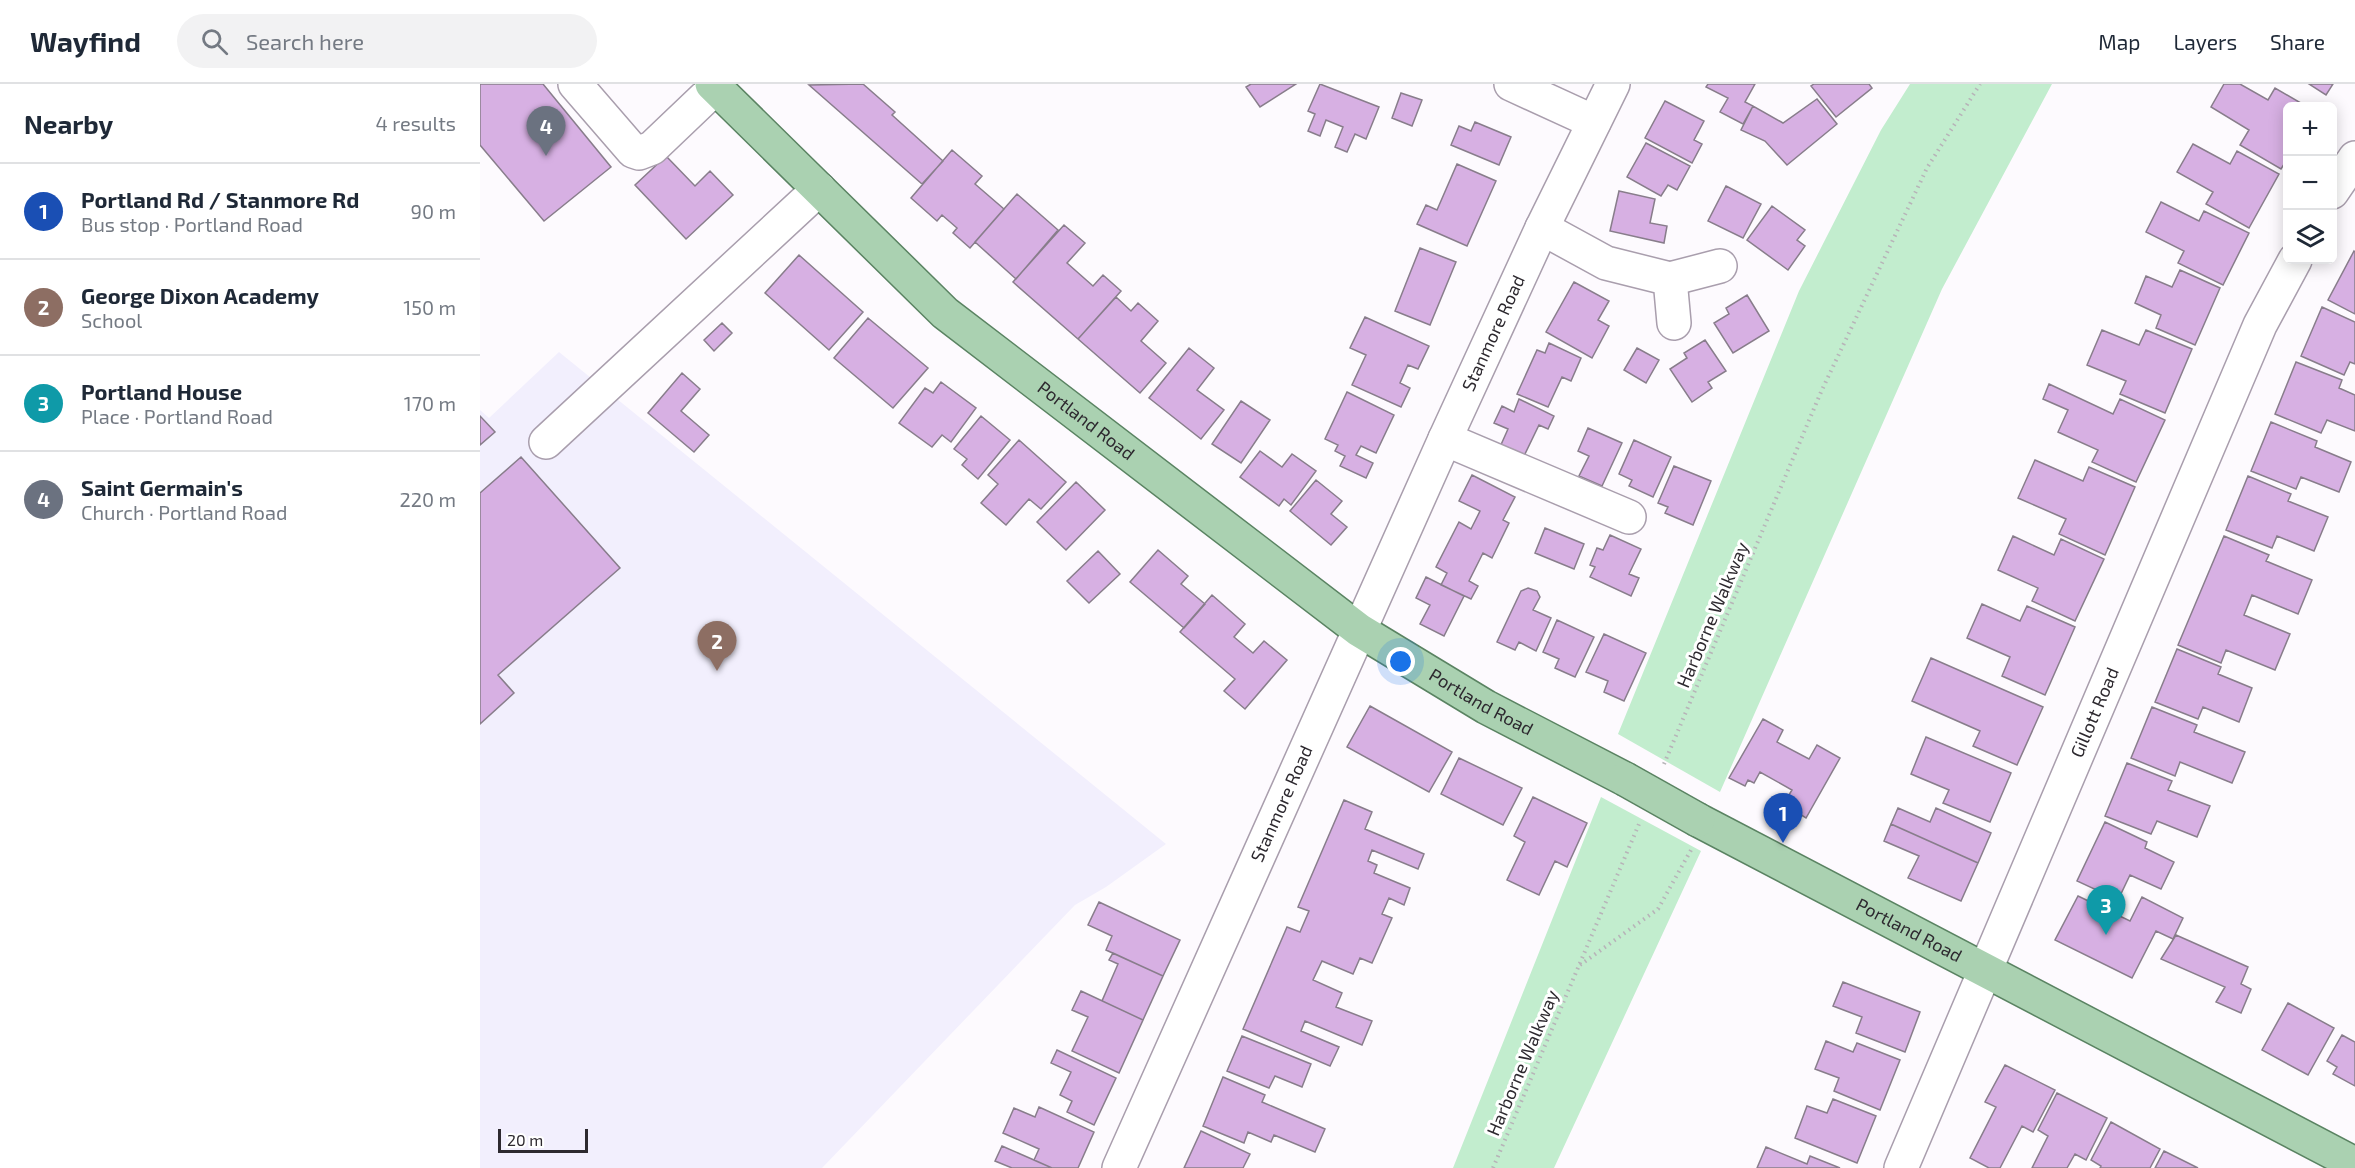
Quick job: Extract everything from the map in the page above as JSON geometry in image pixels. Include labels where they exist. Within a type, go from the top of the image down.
[{"type":"main road","name":"Portland Road","points":[[714,86],[945,313],[1359,630],[1486,706],[1702,822],[2355,1164]]},
{"type":"street","points":[[574,84],[633,151],[639,153],[652,148],[714,86]]},
{"type":"street","points":[[1511,84],[1594,122]]},
{"type":"street","name":"Stanmore Road","points":[[1119,1168],[1445,439],[1542,228],[1613,84]]},
{"type":"street","points":[[2337,185],[2355,158]]},
{"type":"street","points":[[546,442],[819,189]]},
{"type":"street","points":[[1542,228],[1606,264],[1670,279],[1720,266]]},
{"type":"street","name":"Gillott Road","points":[[1901,1168],[2260,325],[2293,264]]},
{"type":"street","points":[[1670,279],[1674,323]]},
{"type":"street","points":[[1445,439],[1629,517]]},
{"type":"path","name":"Harborne Walkway","points":[[1663,767],[1821,392],[1927,168],[1980,84]]},
{"type":"path","name":"Harborne Walkway","points":[[1493,1168],[1640,822]]},
{"type":"path","points":[[1580,965],[1658,909],[1702,822]]},
{"type":"shaded area","points":[[559,352],[1166,844],[1106,887],[1075,905],[822,1168],[480,1168],[480,410],[489,418]]},
{"type":"green space","points":[[1910,84],[2052,84],[1942,289],[1720,792],[1618,734],[1799,291],[1881,130]]},
{"type":"green space","points":[[1601,797],[1701,851],[1554,1168],[1453,1168]]},
{"type":"building","points":[[480,84],[543,84],[611,167],[544,221],[480,145]]},
{"type":"building","points":[[863,84],[895,112],[892,115],[943,161],[922,184],[809,85]]},
{"type":"building","points":[[1251,84],[1296,84],[1260,107],[1246,87]]},
{"type":"building","points":[[1320,84],[1379,107],[1366,139],[1355,134],[1347,152],[1335,147],[1343,127],[1326,120],[1320,136],[1308,131],[1315,114],[1308,111]]},
{"type":"building","points":[[1708,84],[1755,84],[1745,102],[1753,106],[1743,124],[1720,112],[1728,98],[1706,87]]},
{"type":"building","points":[[1814,84],[1869,84],[1872,88],[1836,117],[1811,86]]},
{"type":"building","points":[[2224,84],[2240,84],[2268,100],[2275,88],[2299,102],[2283,102],[2283,166],[2281,169],[2240,145],[2249,130],[2211,107]]},
{"type":"building","points":[[2309,84],[2333,84],[2326,95]]},
{"type":"building","points":[[1401,93],[1422,100],[1412,126],[1392,118]]},
{"type":"building","points":[[1817,99],[1837,124],[1787,165],[1765,141],[1741,130],[1753,106],[1783,123]]},
{"type":"building","points":[[1665,101],[1704,121],[1694,140],[1702,144],[1692,163],[1645,138]]},
{"type":"building","points":[[1475,122],[1511,137],[1499,165],[1451,145],[1459,126],[1471,131]]},
{"type":"building","points":[[1646,143],[1690,166],[1677,190],[1668,185],[1661,196],[1627,177]]},
{"type":"building","points":[[2193,144],[2230,164],[2237,151],[2279,174],[2249,228],[2206,204],[2213,192],[2177,172]]},
{"type":"building","points":[[952,150],[982,176],[975,184],[1004,209],[970,248],[953,233],[957,228],[942,215],[937,221],[911,198]]},
{"type":"building","points":[[666,156],[695,186],[710,171],[733,195],[686,239],[635,185]]},
{"type":"building","points":[[1457,164],[1496,181],[1467,246],[1417,224],[1426,205],[1437,210]]},
{"type":"building","points":[[1726,186],[1761,204],[1743,238],[1708,221]]},
{"type":"building","points":[[1619,191],[1655,199],[1650,223],[1667,226],[1664,243],[1610,231]]},
{"type":"building","points":[[1017,194],[1058,230],[1016,279],[975,242]]},
{"type":"building","points":[[2161,202],[2199,221],[2204,211],[2249,233],[2223,285],[2178,263],[2184,251],[2146,232]]},
{"type":"building","points":[[1772,206],[1805,230],[1797,240],[1805,246],[1788,270],[1747,240]]},
{"type":"building","points":[[1064,225],[1085,243],[1067,263],[1093,286],[1103,275],[1121,291],[1078,339],[1013,282]]},
{"type":"building","points":[[1420,248],[1456,262],[1430,325],[1395,311]]},
{"type":"building","points":[[2355,252],[2355,314],[2328,300]]},
{"type":"building","points":[[799,255],[863,312],[829,350],[765,293]]},
{"type":"building","points":[[2180,270],[2220,288],[2195,345],[2156,328],[2161,315],[2135,303],[2146,276],[2172,287]]},
{"type":"building","points":[[1574,282],[1609,301],[1598,320],[1609,326],[1592,358],[1546,332]]},
{"type":"building","points":[[1747,295],[1769,331],[1733,353],[1714,323],[1729,314],[1726,308]]},
{"type":"building","points":[[1116,297],[1131,311],[1138,303],[1158,321],[1141,341],[1166,363],[1140,393],[1078,339]]},
{"type":"building","points":[[2322,307],[2355,322],[2355,364],[2350,362],[2344,375],[2301,356]]},
{"type":"building","points":[[1365,317],[1429,346],[1418,369],[1408,365],[1400,383],[1410,388],[1401,407],[1352,385],[1366,355],[1350,348]]},
{"type":"building","points":[[868,318],[928,368],[893,408],[834,358]]},
{"type":"building","points":[[722,323],[732,333],[714,351],[704,340]]},
{"type":"building","points":[[2102,330],[2139,345],[2146,330],[2192,349],[2165,413],[2120,394],[2126,381],[2087,365]]},
{"type":"building","points":[[1705,340],[1726,371],[1708,382],[1712,388],[1692,402],[1670,369],[1687,358],[1684,353]]},
{"type":"building","points":[[1549,343],[1581,358],[1571,381],[1562,377],[1548,407],[1517,394],[1537,350],[1545,353]]},
{"type":"building","points":[[1189,348],[1214,368],[1197,390],[1224,410],[1201,439],[1149,398]]},
{"type":"building","points":[[1637,348],[1659,360],[1646,383],[1624,370]]},
{"type":"building","points":[[2296,362],[2342,380],[2339,388],[2355,395],[2355,431],[2327,420],[2321,433],[2275,414]]},
{"type":"building","points":[[682,373],[700,389],[681,411],[709,435],[694,452],[648,413]]},
{"type":"building","points":[[941,382],[976,408],[951,442],[942,435],[932,447],[899,423],[925,388],[933,393]]},
{"type":"building","points":[[2049,384],[2113,414],[2120,399],[2165,420],[2136,482],[2092,462],[2098,450],[2058,432],[2068,410],[2043,399]]},
{"type":"building","points":[[1347,392],[1394,415],[1376,453],[1361,446],[1356,455],[1373,463],[1366,478],[1340,466],[1345,456],[1335,451],[1338,445],[1325,439]]},
{"type":"building","points":[[1519,399],[1554,416],[1548,429],[1539,425],[1523,458],[1500,447],[1508,429],[1494,423],[1502,406],[1514,412]]},
{"type":"building","points":[[1241,401],[1270,420],[1241,463],[1212,444]]},
{"type":"building","points":[[480,416],[495,432],[480,445]]},
{"type":"building","points":[[981,416],[1010,440],[978,479],[962,465],[967,459],[954,449]]},
{"type":"building","points":[[2271,422],[2317,441],[2315,447],[2351,462],[2339,492],[2301,477],[2296,489],[2251,471]]},
{"type":"building","points":[[1588,428],[1622,443],[1602,486],[1579,476],[1589,456],[1578,451]]},
{"type":"building","points":[[1019,440],[1066,482],[1041,509],[1029,499],[1006,525],[981,503],[998,484],[988,475]]},
{"type":"building","points":[[1634,440],[1671,457],[1653,497],[1629,486],[1632,480],[1619,474]]},
{"type":"building","points":[[1260,451],[1282,467],[1292,454],[1316,471],[1291,505],[1284,499],[1279,506],[1240,477]]},
{"type":"building","points":[[521,457],[620,568],[498,675],[514,693],[480,724],[480,493]]},
{"type":"building","points":[[2035,460],[2083,481],[2089,467],[2135,487],[2105,555],[2059,534],[2066,519],[2018,498]]},
{"type":"building","points":[[1674,466],[1711,481],[1693,525],[1665,513],[1668,507],[1658,503]]},
{"type":"building","points":[[1472,475],[1515,497],[1503,520],[1509,523],[1492,558],[1483,553],[1469,581],[1478,586],[1471,599],[1441,585],[1447,573],[1436,567],[1459,522],[1471,529],[1480,511],[1459,501]]},
{"type":"building","points":[[2248,476],[2291,494],[2288,501],[2328,517],[2314,551],[2277,536],[2272,548],[2226,530]]},
{"type":"building","points":[[1316,480],[1342,501],[1331,514],[1347,527],[1331,545],[1290,511]]},
{"type":"building","points":[[1076,482],[1105,510],[1066,550],[1037,522]]},
{"type":"building","points":[[1545,528],[1584,544],[1574,569],[1535,553]]},
{"type":"building","points":[[1610,535],[1641,549],[1629,574],[1639,578],[1631,596],[1590,577],[1595,567],[1590,565],[1597,548],[1603,550]]},
{"type":"building","points":[[2013,536],[2054,555],[2061,539],[2104,559],[2075,621],[2032,601],[2038,588],[1998,570]]},
{"type":"building","points":[[2224,536],[2269,555],[2266,561],[2312,580],[2298,614],[2252,595],[2244,615],[2290,634],[2275,670],[2226,650],[2221,663],[2178,645]]},
{"type":"building","points":[[1158,550],[1188,576],[1181,584],[1205,604],[1184,628],[1130,582]]},
{"type":"building","points":[[1098,551],[1120,574],[1089,603],[1067,581]]},
{"type":"building","points":[[1426,577],[1464,596],[1444,636],[1420,624],[1430,605],[1416,598]]},
{"type":"building","points":[[1528,588],[1537,591],[1540,597],[1533,610],[1551,618],[1536,651],[1519,642],[1515,650],[1497,642],[1521,591]]},
{"type":"building","points":[[1212,595],[1245,624],[1234,637],[1253,653],[1264,641],[1287,660],[1245,709],[1224,691],[1235,679],[1180,632]]},
{"type":"building","points":[[1982,604],[2020,621],[2027,606],[2075,627],[2045,695],[2002,676],[2010,657],[1967,638]]},
{"type":"building","points":[[1557,620],[1594,637],[1575,677],[1555,668],[1559,659],[1543,652]]},
{"type":"building","points":[[1604,634],[1646,653],[1624,701],[1604,692],[1608,681],[1586,672]]},
{"type":"building","points":[[2177,649],[2221,667],[2218,674],[2252,688],[2239,722],[2203,707],[2198,719],[2155,702]]},
{"type":"building","points":[[1931,658],[2043,707],[2017,765],[1973,746],[1980,731],[1912,701]]},
{"type":"building","points":[[1370,706],[1452,752],[1429,792],[1347,747]]},
{"type":"building","points":[[2152,707],[2197,725],[2194,732],[2245,752],[2232,783],[2180,762],[2175,776],[2131,758]]},
{"type":"building","points":[[1763,719],[1783,730],[1777,742],[1809,759],[1817,745],[1840,758],[1806,818],[1790,808],[1794,802],[1787,798],[1792,790],[1760,772],[1754,783],[1748,780],[1745,786],[1729,778]]},
{"type":"building","points":[[1926,737],[2011,773],[1990,822],[1943,803],[1949,790],[1911,774]]},
{"type":"building","points":[[1459,758],[1522,788],[1503,825],[1441,794]]},
{"type":"building","points":[[2127,763],[2172,781],[2168,790],[2210,806],[2197,837],[2157,821],[2151,834],[2105,816]]},
{"type":"building","points":[[1533,797],[1587,823],[1567,867],[1555,861],[1539,895],[1507,880],[1525,842],[1514,836]]},
{"type":"building","points":[[1344,800],[1372,812],[1365,829],[1424,854],[1418,869],[1372,850],[1368,861],[1377,865],[1374,873],[1410,888],[1404,905],[1389,898],[1382,914],[1392,918],[1372,963],[1360,958],[1353,974],[1322,961],[1313,980],[1342,993],[1336,1007],[1372,1021],[1362,1045],[1305,1021],[1301,1031],[1339,1047],[1330,1066],[1243,1029],[1287,927],[1300,932],[1309,911],[1298,907]]},
{"type":"building","points":[[1898,808],[1930,822],[1936,808],[1991,833],[1978,863],[1891,824]]},
{"type":"building","points":[[2105,822],[2147,842],[2145,848],[2174,862],[2161,889],[2130,875],[2118,900],[2077,881]]},
{"type":"building","points":[[1891,824],[1978,863],[1961,901],[1908,878],[1919,856],[1884,841]]},
{"type":"building","points":[[2078,896],[2130,921],[2142,897],[2183,918],[2173,939],[2156,931],[2132,978],[2055,940]]},
{"type":"building","points":[[1099,902],[1180,940],[1163,976],[1106,950],[1112,936],[1088,925]]},
{"type":"building","points":[[2176,935],[2248,967],[2241,984],[2251,989],[2241,1013],[2216,1002],[2225,987],[2161,959]]},
{"type":"building","points":[[1113,953],[1163,976],[1143,1020],[1102,1001],[1118,964],[1109,960]]},
{"type":"building","points":[[1843,982],[1920,1012],[1905,1052],[1856,1033],[1862,1017],[1833,1006]]},
{"type":"building","points":[[1081,991],[1143,1020],[1119,1073],[1072,1051],[1088,1017],[1072,1010]]},
{"type":"building","points":[[2288,1003],[2334,1028],[2308,1075],[2262,1050]]},
{"type":"building","points":[[2342,1035],[2355,1042],[2355,1086],[2333,1074],[2337,1067],[2327,1061]]},
{"type":"building","points":[[1242,1036],[1311,1064],[1302,1087],[1275,1076],[1269,1088],[1227,1071]]},
{"type":"building","points":[[1826,1041],[1853,1052],[1857,1043],[1900,1060],[1880,1110],[1834,1091],[1839,1078],[1815,1069]]},
{"type":"building","points":[[1057,1050],[1116,1078],[1094,1125],[1067,1112],[1072,1101],[1060,1095],[1071,1072],[1051,1063]]},
{"type":"building","points":[[2005,1065],[2055,1090],[2033,1132],[2022,1126],[2000,1168],[1989,1168],[1970,1158],[1996,1107],[1985,1102]]},
{"type":"building","points":[[1223,1077],[1265,1095],[1262,1102],[1325,1129],[1315,1152],[1274,1135],[1271,1142],[1248,1132],[1244,1143],[1203,1126]]},
{"type":"building","points":[[2057,1093],[2107,1118],[2086,1160],[2075,1154],[2067,1168],[2032,1168],[2048,1136],[2038,1130]]},
{"type":"building","points":[[1833,1099],[1876,1116],[1857,1163],[1795,1138],[1807,1106],[1827,1113]]},
{"type":"building","points":[[1039,1107],[1094,1132],[1078,1168],[1052,1168],[1034,1160],[1039,1149],[1003,1133],[1014,1108],[1035,1117]]},
{"type":"building","points":[[2111,1122],[2160,1149],[2150,1168],[2100,1168],[2101,1166],[2091,1160]]},
{"type":"building","points":[[1201,1131],[1250,1154],[1243,1168],[1184,1168]]},
{"type":"building","points":[[1002,1146],[1052,1168],[1012,1168],[995,1161]]},
{"type":"building","points":[[1766,1147],[1807,1164],[1810,1156],[1840,1168],[1757,1168]]},
{"type":"building","points":[[2164,1151],[2198,1168],[2155,1168]]},
{"type":"place","name":"Saint Germain's","points":[[546,156]]},
{"type":"place","name":"George Dixon Academy","points":[[717,671]]},
{"type":"place","name":"Portland Rd / Stanmore Rd","points":[[1783,843]]},
{"type":"place","name":"Portland House","points":[[2106,935]]}]
